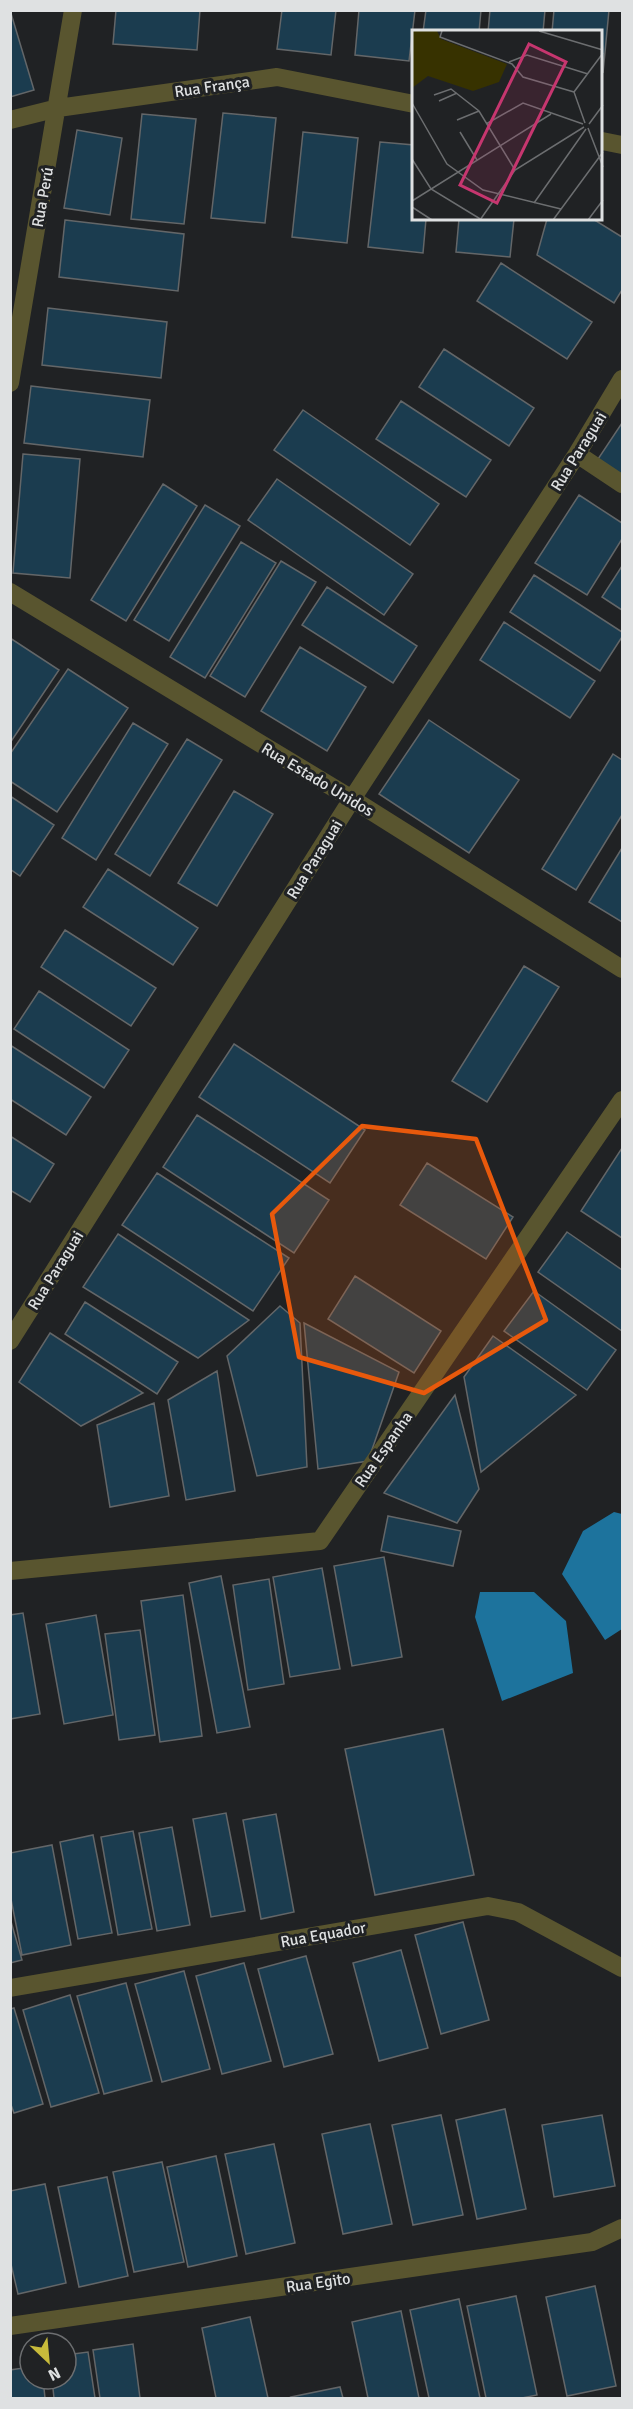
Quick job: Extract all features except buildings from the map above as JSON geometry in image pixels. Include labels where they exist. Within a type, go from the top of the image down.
[{"type":"street","name":"Rua Perú","points":[[10,382],[73,10]]},
{"type":"street","name":"Rua França","points":[[10,120],[58,108],[277,78],[412,104]]},
{"type":"street","points":[[603,141],[622,145]]},
{"type":"street","name":"Rua Paraguai","points":[[10,1341],[352,799],[577,454],[622,379]]},
{"type":"street","points":[[577,454],[622,484]]},
{"type":"street","name":"Rua Estado Unidos","points":[[10,592],[352,799],[622,969]]},
{"type":"street","name":"Rua Espanha","points":[[10,1571],[320,1541],[622,1100]]},
{"type":"street","name":"Rua Equador","points":[[10,1988],[488,1906],[518,1911],[622,1968]]},
{"type":"street","name":"Rua Egito","points":[[10,2326],[592,2242],[622,2228]]},
{"type":"highlighted area","points":[[362,1126],[476,1139],[546,1320],[424,1393],[299,1357],[272,1214]]},
{"type":"water","points":[[614,1512],[622,1514],[622,1629],[605,1640],[562,1574],[583,1531]]},
{"type":"water","points":[[480,1592],[534,1592],[566,1621],[573,1673],[502,1701],[475,1617]]}]
